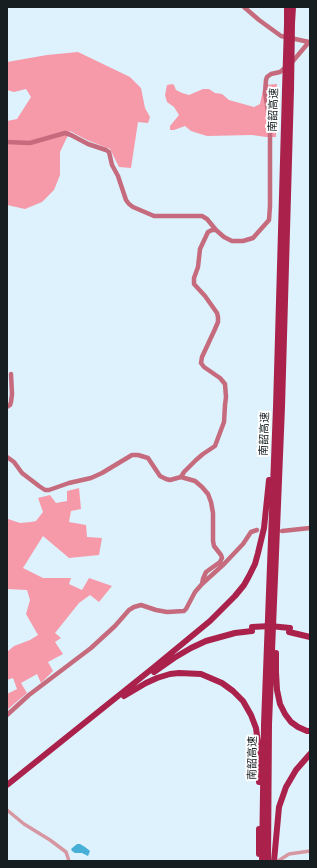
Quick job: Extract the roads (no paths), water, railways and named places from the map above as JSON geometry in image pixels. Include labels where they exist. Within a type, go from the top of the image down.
[{"type":"highway","name":"南韶高速","points":[[287,7],[290,23]]},
{"type":"highway","name":"南韶高速","points":[[268,861],[263,826],[264,724],[290,23],[293,7]]},
{"type":"highway","name":"南韶高速","points":[[263,826],[269,724],[282,407],[288,90]]},
{"type":"highway","points":[[7,785],[210,621],[232,600],[244,585],[255,564],[264,528],[276,407]]},
{"type":"highway","points":[[276,550],[278,584],[277,690],[280,704],[291,722],[298,727],[310,731]]},
{"type":"highway","points":[[160,662],[196,642],[214,634],[229,630],[252,629],[310,632]]},
{"type":"highway","points":[[7,789],[119,699],[163,666],[191,648],[206,641],[252,629]]},
{"type":"highway","points":[[290,630],[310,637]]},
{"type":"highway","points":[[119,699],[136,688],[157,678],[179,673],[201,674],[233,691],[243,701],[256,728],[259,750],[263,826],[258,845],[261,861]]},
{"type":"highway","points":[[274,861],[279,807],[286,787],[296,770],[310,754]]},
{"type":"street","points":[[7,142],[30,143],[65,133],[71,135],[88,144],[109,152],[112,165],[118,176],[126,200],[133,207],[154,216],[202,216],[207,219],[216,230],[232,241],[243,241],[253,238],[269,220],[270,133],[269,112],[265,92],[266,80],[270,74],[280,72],[293,61],[309,42],[281,36],[244,7]]},
{"type":"street","points":[[181,477],[196,460],[215,446],[224,418],[226,397],[225,384],[220,378],[204,367],[201,363],[202,357],[218,322],[218,317],[217,313],[205,296],[194,284],[200,249],[208,232],[216,230]]},
{"type":"street","points":[[7,407],[10,405],[12,394],[11,374]]},
{"type":"street","points":[[7,457],[14,462],[22,473],[45,490],[97,475],[114,467],[132,455],[148,458],[160,476],[166,479],[170,480],[181,477],[195,481],[202,486],[208,494],[211,502],[213,513],[214,546],[222,558],[220,562],[206,572],[202,584]]},
{"type":"street","points":[[282,530],[310,528]]},
{"type":"street","points":[[7,715],[29,695],[91,648],[115,626],[129,610],[134,607],[140,605],[167,612],[184,611],[195,592],[202,584],[243,544],[251,532],[257,530]]},
{"type":"street","points":[[7,810],[24,824],[66,852],[69,857],[69,861]]},
{"type":"street","points":[[278,861],[290,854],[310,851]]},
{"type":"water","points":[[77,844],[80,844],[90,851],[88,856],[72,851],[71,849]]}]
